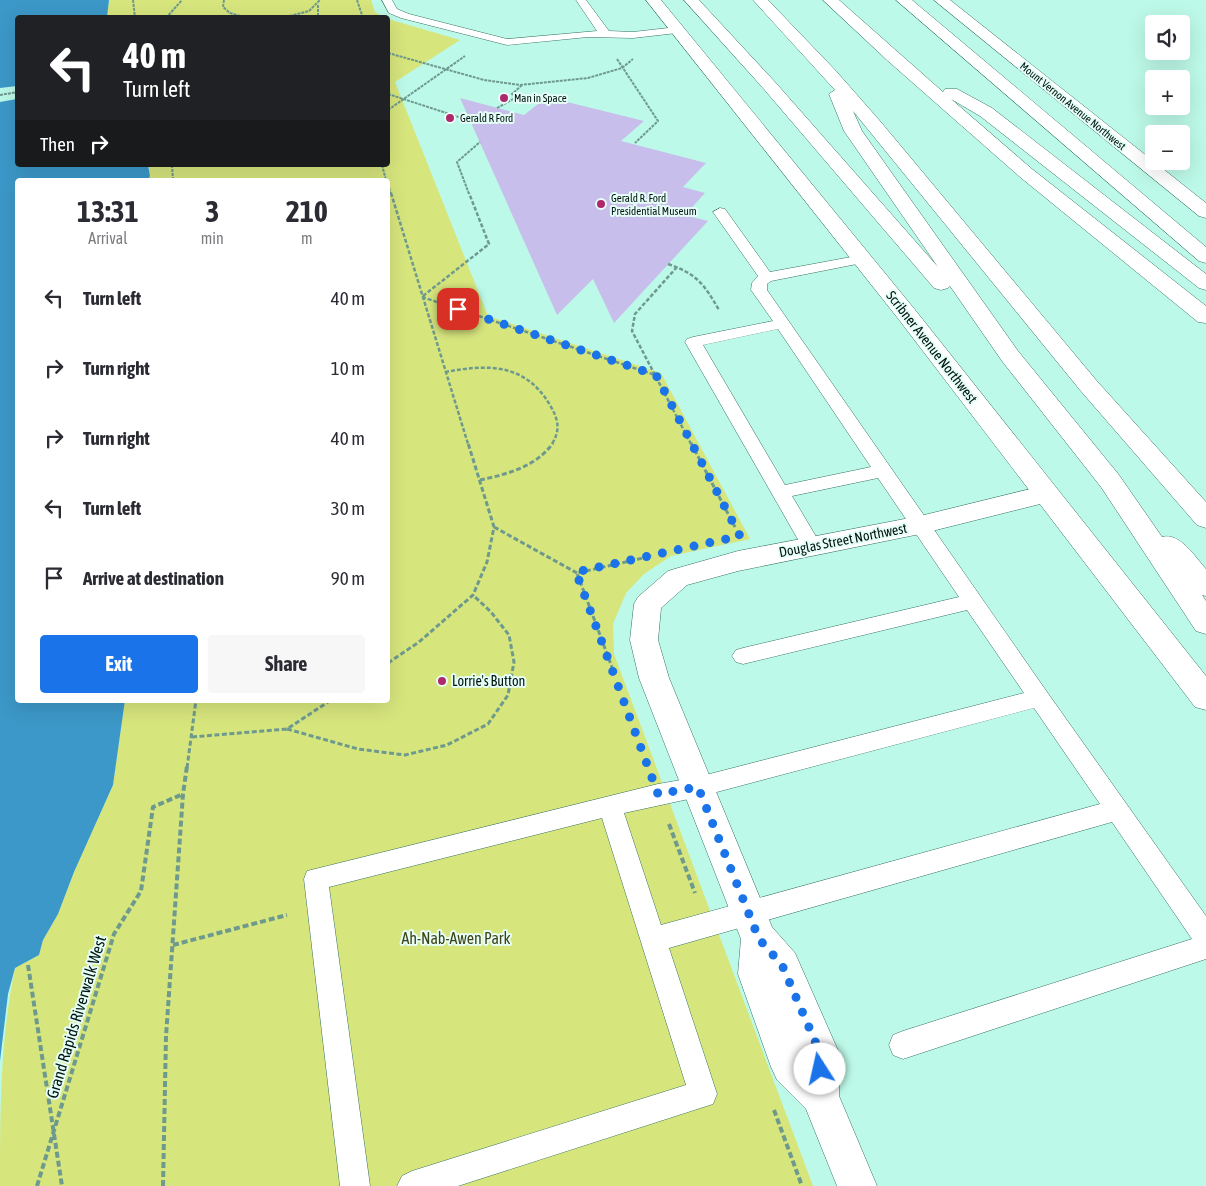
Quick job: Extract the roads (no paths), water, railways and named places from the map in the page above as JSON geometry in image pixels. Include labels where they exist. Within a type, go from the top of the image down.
[{"type":"main road","name":"Scribner Avenue Northwest","points":[[653,0],[862,259],[1206,698]]},
{"type":"main road","points":[[691,0],[769,84],[952,298],[1010,356]]},
{"type":"main road","points":[[760,0],[830,74],[1088,385],[1206,519]]},
{"type":"main road","points":[[830,0],[1026,173],[1206,317]]},
{"type":"main road","points":[[903,0],[1206,257]]},
{"type":"main road","name":"Mount Vernon Avenue Northwest","points":[[941,0],[1206,212]]},
{"type":"main road","points":[[894,58],[986,112],[1206,284]]},
{"type":"main road","points":[[830,74],[853,131],[1010,356],[1110,481],[1206,586]]},
{"type":"main road","points":[[1110,481],[1206,623]]},
{"type":"main road","name":"Douglas Street Northwest","points":[[698,787],[652,671],[644,640],[648,604],[678,578],[738,561],[811,545],[920,525],[1047,494]]},
{"type":"main road","points":[[698,787],[754,926],[756,974],[790,1067],[820,1096],[857,1186]]},
{"type":"lane","points":[[387,0],[393,11],[405,16],[489,39],[517,43],[603,34],[633,35],[677,30]]},
{"type":"lane","points":[[581,0],[603,34]]},
{"type":"lane","points":[[720,212],[766,277]]},
{"type":"lane","points":[[862,259],[766,277],[760,283],[759,290],[882,471],[1204,934],[1206,944],[1200,949],[903,1045]]},
{"type":"lane","points":[[782,324],[693,342],[811,545]]},
{"type":"lane","points":[[781,492],[882,471]]},
{"type":"lane","points":[[743,656],[972,601]]},
{"type":"lane","points":[[355,1186],[316,879],[658,794],[698,787],[1039,698]]},
{"type":"lane","points":[[412,1186],[703,1094],[610,806]]},
{"type":"lane","points":[[653,940],[707,925],[754,926],[1117,810]]},
{"type":"water","points":[[0,0],[109,0],[107,15],[15,15],[15,167],[148,167],[150,176],[149,178],[15,178],[15,703],[125,703],[113,785],[74,872],[58,914],[43,940],[39,955],[15,968],[8,994],[0,1061]]},
{"type":"place","name":"Man in Space","points":[[504,98]]},
{"type":"place","name":"Gerald R Ford","points":[[450,118]]},
{"type":"place","name":"Gerald R. Ford Presidential Museum","points":[[601,204]]},
{"type":"place","name":"Lorrie's Button","points":[[442,681]]},
{"type":"park label","name":"Ah-Nab-Awen Park","points":[[456,938]]}]
